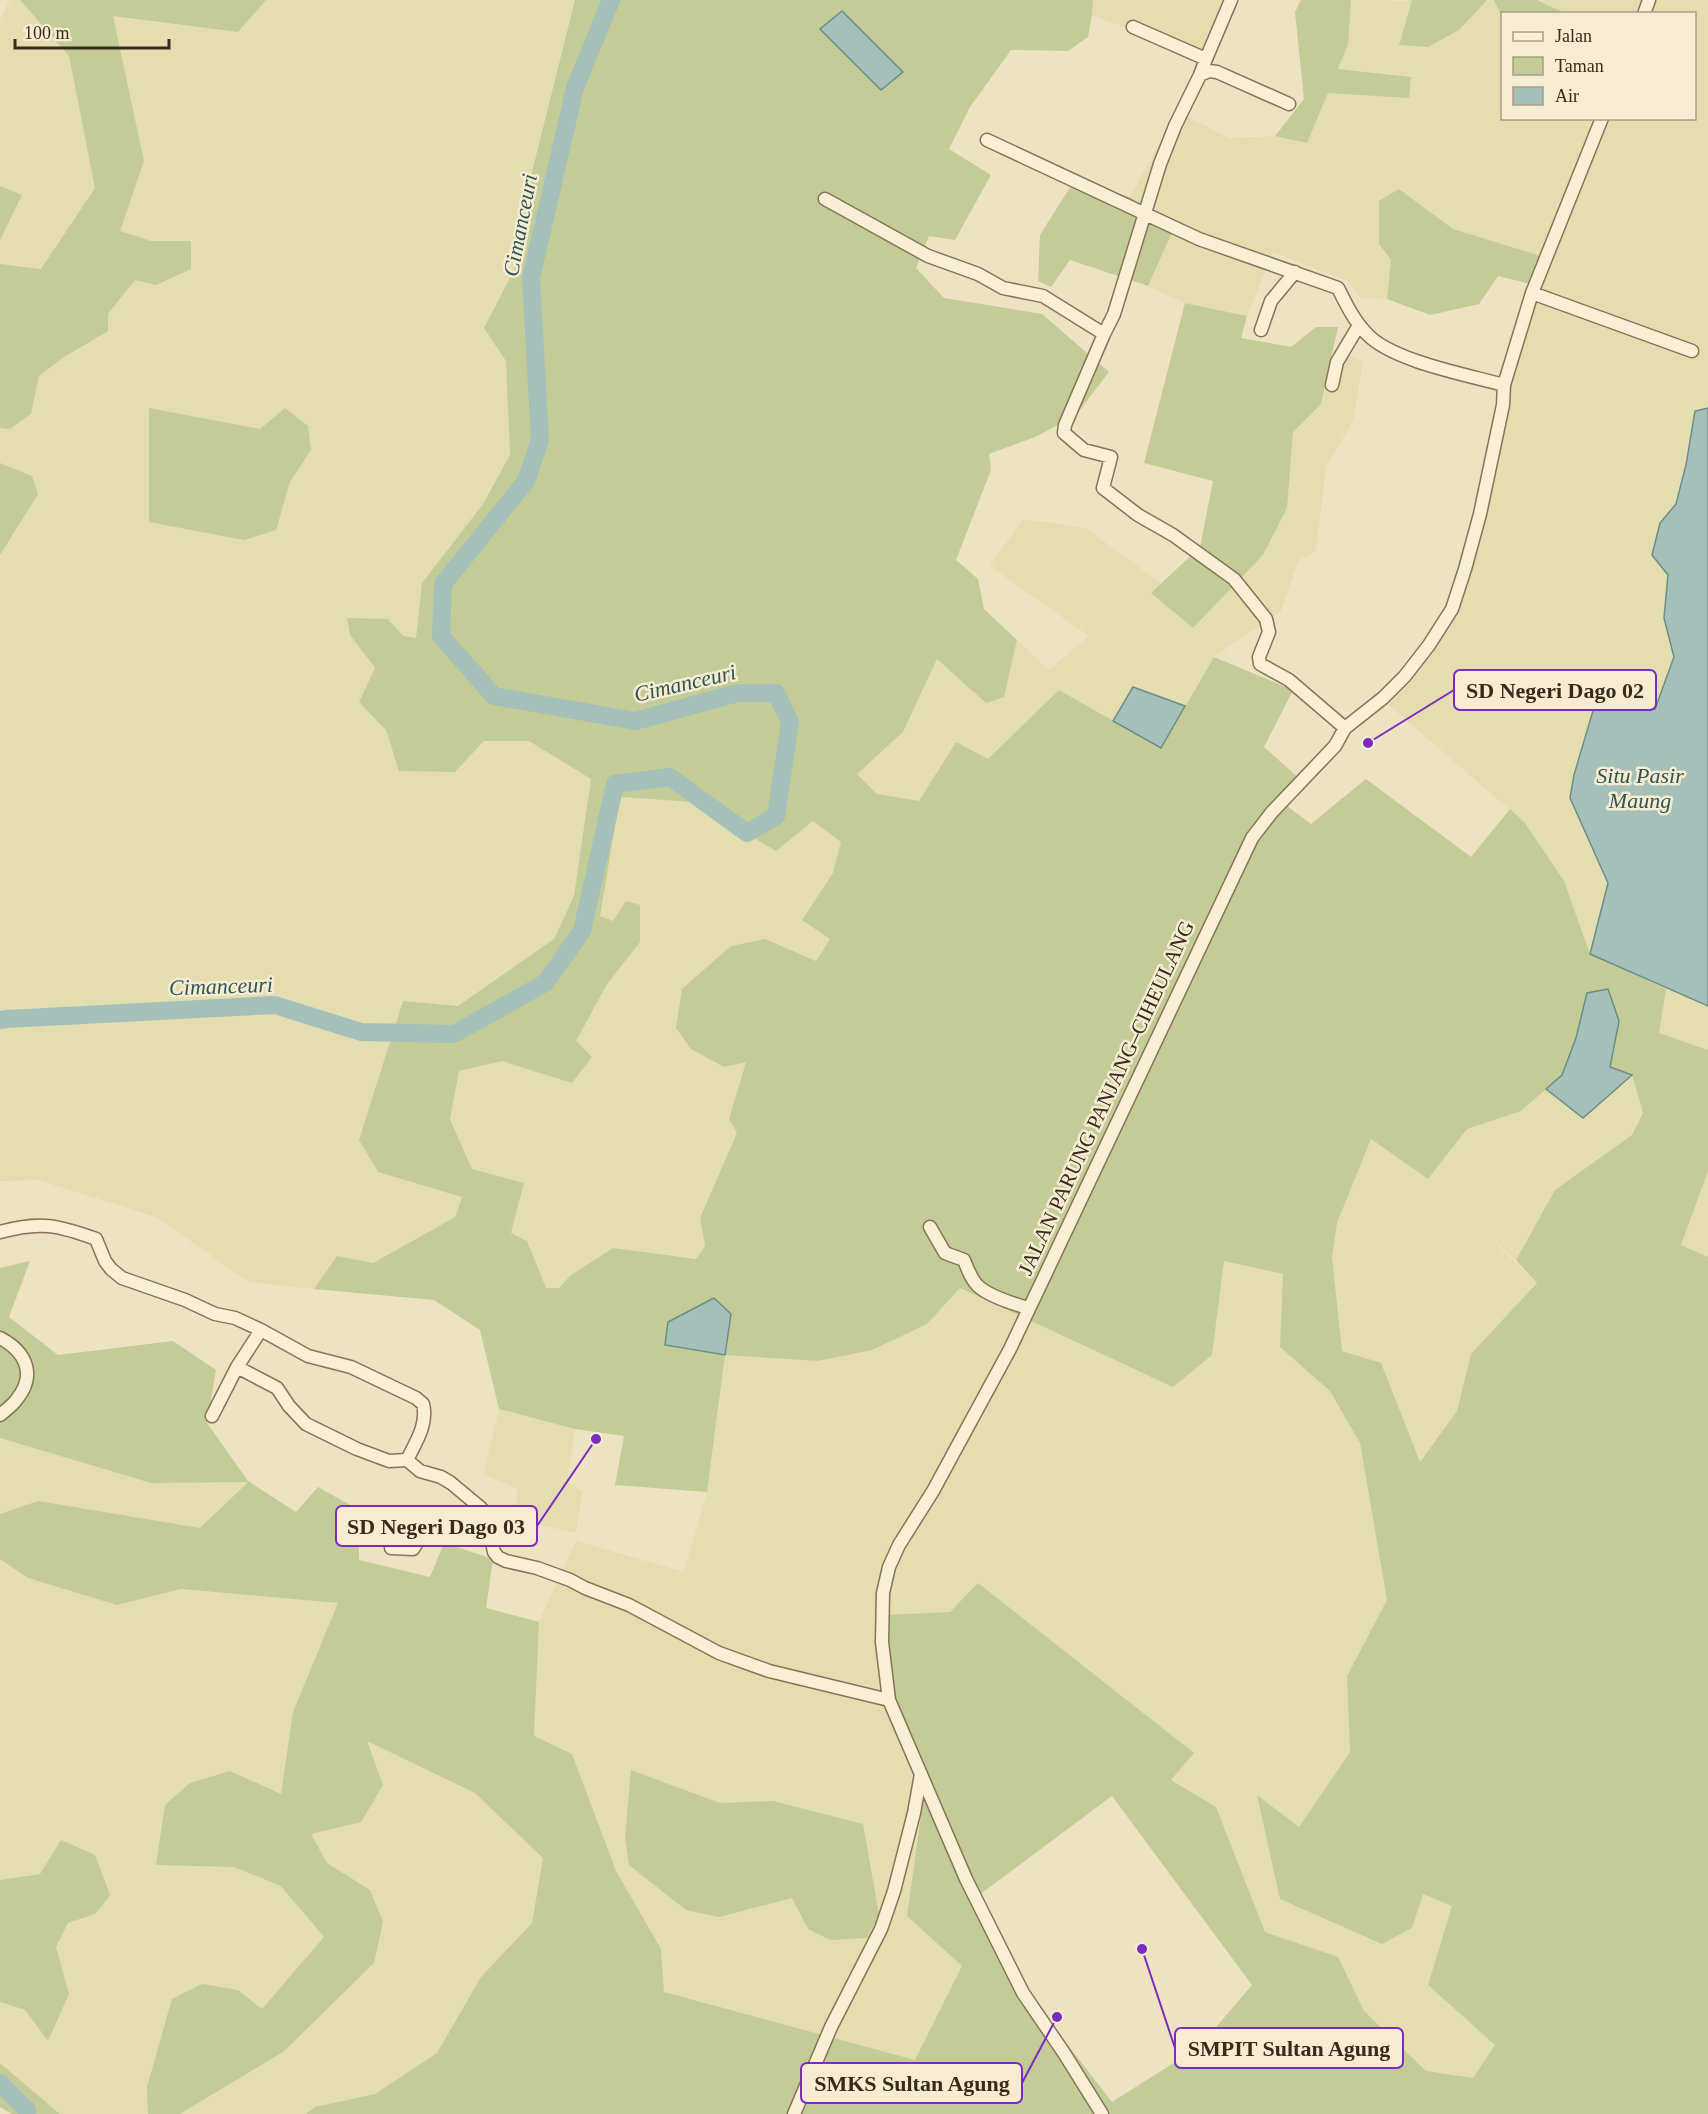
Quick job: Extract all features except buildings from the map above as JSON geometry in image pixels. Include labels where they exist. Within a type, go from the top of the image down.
[{"type":"street","points":[[1231,0],[1160,164],[1114,314],[1065,425],[1064,433],[1084,450],[1111,457],[1103,488],[1138,515],[1173,535],[1234,579],[1266,619],[1269,632],[1259,657],[1260,664],[1289,680],[1345,728]]},
{"type":"street","points":[[1133,27],[1206,59]]},
{"type":"street","points":[[1200,75],[1209,71],[1217,72],[1289,104]]},
{"type":"street","name":"JALAN PARUNG PANJANG–CIHEULANG","points":[[1102,2114],[1023,1993],[966,1879],[889,1700],[882,1642],[883,1593],[889,1567],[898,1545],[933,1491],[1011,1348],[1252,838],[1272,812],[1335,746],[1345,728],[1383,698],[1405,676],[1429,645],[1452,609],[1480,514],[1503,405],[1504,385],[1532,293],[1601,120]]},
{"type":"street","points":[[987,140],[1199,239],[1338,288],[1359,325],[1379,345],[1407,357],[1504,385]]},
{"type":"street","points":[[825,199],[928,256],[978,274],[1004,288],[1043,296],[1104,334]]},
{"type":"street","points":[[1261,330],[1271,301],[1296,272]]},
{"type":"street","points":[[1532,293],[1692,351]]},
{"type":"street","points":[[1332,385],[1337,362],[1359,325]]},
{"type":"street","points":[[0,1232],[49,1225],[66,1228],[96,1239],[105,1261],[122,1278],[185,1300],[215,1314],[235,1318],[308,1356],[351,1367],[416,1398],[423,1404],[426,1414],[407,1460]]},
{"type":"street","points":[[930,1227],[945,1253],[964,1260],[979,1288],[1010,1303],[1028,1308]]},
{"type":"street","points":[[212,1416],[237,1367],[261,1330]]},
{"type":"street","points":[[0,1338],[9,1343],[26,1360],[27,1375],[23,1390],[17,1400],[0,1415]]},
{"type":"street","points":[[237,1367],[277,1388],[289,1406],[306,1424],[357,1449],[389,1461],[407,1460],[420,1471],[441,1477],[451,1483],[481,1508],[488,1523],[494,1552],[507,1562],[537,1568],[570,1580],[629,1605],[720,1653],[769,1671],[889,1700]]},
{"type":"street","points":[[391,1548],[413,1549],[426,1527],[472,1538],[491,1539]]},
{"type":"street","points":[[794,2114],[831,2027],[881,1929],[894,1891],[922,1773]]},
{"type":"shaded area","points":[[10,0],[20,0],[69,56],[95,188],[41,269],[0,264],[0,240],[22,195],[0,186],[0,20]]},
{"type":"shaded area","points":[[266,0],[575,0],[528,188],[515,268],[485,328],[506,361],[510,455],[483,504],[422,583],[416,639],[403,636],[388,619],[347,619],[350,635],[375,668],[359,702],[386,730],[399,771],[455,772],[484,741],[529,741],[591,779],[574,896],[554,939],[458,1006],[403,1001],[390,1045],[379,1172],[462,1196],[455,1217],[372,1263],[337,1256],[314,1289],[249,1282],[156,1217],[38,1180],[0,1181],[0,555],[32,476],[0,463],[0,428],[10,429],[31,414],[39,376],[64,357],[108,314],[135,280],[191,241],[151,241],[120,231],[144,161],[113,16],[238,32]],"holes":[[[149,408],[260,429],[285,408],[308,427],[311,450],[290,482],[276,530]]]},
{"type":"shaded area","points":[[1093,0],[1223,0],[1199,56],[1092,15]]},
{"type":"shaded area","points":[[1351,0],[1412,1],[1459,30],[1487,0],[1494,0],[1501,16],[1501,120],[1696,120],[1696,12],[1563,12],[1537,0],[1708,0],[1708,408],[1695,411],[1686,465],[1676,504],[1660,523],[1668,575],[1664,618],[1674,657],[1655,709],[1622,697],[1571,798],[1608,883],[1590,954],[1564,881],[1525,823],[1383,700],[1420,656],[1461,587],[1525,321],[1550,259],[1452,229],[1399,189],[1379,244],[1391,260],[1387,299],[1361,298],[1348,281],[1273,252],[1247,316],[1185,303],[1148,286],[1174,228],[1130,197],[1177,111],[1229,138],[1275,136],[1307,143],[1328,93],[1411,77],[1338,69],[1348,44]]},
{"type":"shaded area","points":[[1334,351],[1363,361],[1353,421],[1326,467],[1316,550],[1298,561],[1281,611],[1214,657],[1185,706],[1133,687],[1113,721],[1059,691],[988,759],[956,742],[919,801],[877,794],[856,774],[903,732],[937,658],[1004,697],[1017,640],[1049,670],[1089,636],[990,566],[1023,519],[1085,528],[1161,583],[1151,593],[1193,628],[1263,555],[1287,508],[1293,432],[1321,404]]},
{"type":"shaded area","points":[[620,797],[693,802],[776,850],[813,821],[841,842],[833,873],[802,920],[830,939],[816,961],[765,939],[731,946],[746,1061],[729,1119],[737,1133],[700,1218],[705,1246],[696,1259],[613,1248],[571,1275],[559,1288],[545,1288],[527,1241],[511,1233],[524,1183],[472,1169],[450,1119],[459,1071],[502,1061],[572,1083],[592,1057],[575,1042],[607,984],[640,941],[613,921],[600,916]]},
{"type":"shaded area","points":[[1666,989],[1708,1006],[1708,1050],[1658,1033]]},
{"type":"shaded area","points":[[1632,1075],[1643,1113],[1632,1135],[1555,1190],[1516,1260],[1478,1226],[1537,1283],[1471,1354],[1457,1411],[1419,1463],[1381,1364],[1342,1351],[1332,1257],[1337,1223],[1371,1139],[1428,1179],[1467,1129],[1521,1111],[1546,1089],[1583,1117]]},
{"type":"shaded area","points":[[1708,1171],[1708,1257],[1681,1245]]},
{"type":"shaded area","points":[[1224,1261],[1283,1274],[1280,1347],[1330,1391],[1360,1443],[1387,1600],[1347,1676],[1350,1752],[1299,1827],[1257,1796],[1412,1928],[1423,1893],[1452,1906],[1428,1985],[1495,2045],[1473,2078],[1426,2071],[1364,2011],[1338,1957],[1265,1932],[1216,1807],[1171,1780],[1194,1753],[950,1612],[883,1615],[925,1787],[907,1916],[962,1966],[915,2060],[664,1992],[660,1949],[616,1871],[572,1754],[534,1736],[539,1622],[576,1541],[684,1572],[707,1492],[725,1355],[818,1361],[927,1324],[960,1288],[1022,1318],[1212,1355]]},
{"type":"shaded area","points":[[499,1409],[575,1429],[567,1482],[582,1491],[576,1533],[514,1519],[518,1489],[484,1474]]},
{"type":"shaded area","points":[[0,1438],[151,1483],[248,1481],[200,1528],[38,1501],[0,1514]]},
{"type":"shaded area","points":[[0,1559],[28,1578],[117,1605],[181,1589],[338,1603],[293,1712],[281,1794],[230,1771],[156,1865],[234,1867],[282,1886],[324,1937],[262,2009],[238,1990],[147,2087],[148,2114],[60,2114],[0,2063],[0,2002],[25,2010],[48,2041],[69,1994],[55,1947],[68,1923],[95,1914],[40,1874],[0,1880]]},
{"type":"shaded area","points":[[366,1740],[475,1793],[543,1857],[532,1923],[481,1977],[437,2053],[375,2094],[315,2107],[306,2114],[180,2114],[283,2052],[370,1890],[327,1863],[310,1834],[361,1821]]},
{"type":"green space","points":[[20,0],[266,0],[238,32],[113,16],[144,161],[120,231],[151,241],[191,241],[191,269],[156,285],[135,280],[108,314],[108,331],[64,357],[39,376],[31,414],[10,429],[0,428],[0,264],[41,269],[95,188],[69,56]]},
{"type":"green space","points":[[575,0],[1093,0],[1088,37],[1068,51],[1011,50],[970,107],[949,149],[991,175],[955,240],[929,236],[916,268],[944,298],[1042,314],[1109,372],[1075,416],[1035,437],[989,454],[991,470],[956,560],[978,579],[984,609],[1017,640],[1004,697],[986,703],[937,659],[903,732],[857,774],[877,794],[919,801],[956,742],[988,759],[1059,690],[1161,748],[1214,657],[1293,690],[1264,747],[1301,780],[1283,803],[1311,824],[1366,779],[1471,857],[1510,809],[1525,823],[1564,881],[1590,954],[1666,989],[1659,1033],[1708,1050],[1708,1171],[1681,1245],[1708,1257],[1708,2114],[306,2114],[315,2107],[375,2094],[437,2053],[481,1977],[532,1923],[543,1858],[475,1793],[367,1741],[383,1785],[361,1822],[311,1834],[327,1863],[370,1890],[383,1922],[374,1963],[283,2052],[180,2114],[148,2114],[147,2087],[172,1999],[202,1984],[238,1990],[262,2009],[324,1937],[281,1886],[234,1867],[156,1865],[165,1805],[190,1783],[230,1771],[281,1794],[293,1712],[338,1603],[181,1589],[117,1605],[28,1578],[0,1559],[0,1514],[38,1501],[200,1528],[248,1482],[151,1483],[0,1438],[0,1268],[30,1261],[9,1317],[58,1355],[173,1341],[216,1370],[207,1423],[248,1481],[296,1512],[318,1487],[359,1510],[359,1560],[430,1577],[444,1543],[493,1559],[486,1608],[539,1622],[534,1736],[572,1754],[616,1871],[661,1949],[664,1992],[915,2060],[962,1966],[907,1916],[925,1787],[889,1706],[883,1615],[950,1612],[978,1583],[1194,1753],[1171,1780],[1216,1807],[1265,1932],[1338,1957],[1364,2011],[1426,2071],[1473,2078],[1495,2045],[1428,1985],[1452,1906],[1423,1894],[1412,1928],[1382,1944],[1280,1899],[1257,1795],[1299,1827],[1350,1752],[1347,1676],[1387,1600],[1360,1443],[1330,1391],[1280,1347],[1283,1274],[1224,1261],[1212,1355],[1173,1387],[960,1288],[927,1324],[872,1350],[818,1361],[725,1355],[707,1492],[615,1485],[624,1436],[575,1429],[499,1409],[480,1330],[434,1300],[314,1289],[337,1256],[373,1263],[455,1217],[462,1197],[378,1172],[359,1140],[403,1001],[458,1006],[554,939],[574,896],[591,779],[529,741],[484,741],[455,772],[399,771],[386,730],[359,702],[375,668],[350,635],[347,618],[388,619],[403,636],[416,638],[422,583],[483,504],[510,455],[506,361],[484,328],[515,268],[528,188]],"holes":[[[620,797],[693,802],[776,851],[813,821],[841,842],[833,873],[802,920],[830,939],[816,961],[765,939],[731,946],[682,989],[676,1028],[691,1049],[724,1067],[746,1062],[729,1119],[737,1133],[700,1218],[705,1246],[696,1259],[613,1248],[571,1275],[559,1288],[546,1288],[527,1241],[511,1233],[524,1183],[472,1169],[450,1119],[459,1071],[502,1061],[572,1083],[592,1057],[576,1041],[607,984],[640,942],[640,905],[626,901],[613,921],[600,916]],[[1587,993],[1619,1021],[1610,1068],[1632,1075],[1643,1113],[1632,1135],[1555,1190],[1516,1260],[1537,1283],[1471,1354],[1457,1411],[1420,1462],[1381,1363],[1342,1351],[1332,1257],[1337,1223],[1371,1139],[1428,1179],[1467,1129],[1521,1111],[1562,1075],[1576,1038]],[[1112,1796],[1252,1985],[1199,2047],[1112,2102],[1042,2012],[975,1898]]]},
{"type":"green space","points":[[1301,0],[1351,0],[1348,44],[1338,69],[1411,77],[1409,98],[1328,93],[1307,143],[1275,136],[1304,99],[1295,12]]},
{"type":"green space","points":[[1408,0],[1487,0],[1459,30],[1428,47],[1399,45],[1412,1]]},
{"type":"green space","points":[[1494,0],[1537,0],[1563,12],[1501,12],[1501,16]]},
{"type":"green space","points":[[1074,181],[1130,197],[1174,228],[1148,286],[1070,260],[1051,287],[1038,281],[1040,235]]},
{"type":"green space","points":[[0,186],[22,195],[0,240]]},
{"type":"green space","points":[[1399,189],[1453,229],[1550,259],[1539,286],[1498,276],[1479,304],[1430,315],[1387,299],[1391,260],[1379,244],[1379,201]]},
{"type":"green space","points":[[1185,303],[1247,316],[1241,338],[1291,347],[1316,327],[1338,327],[1321,404],[1293,432],[1287,508],[1263,555],[1193,628],[1151,593],[1200,547],[1213,481],[1144,463]]},
{"type":"green space","points":[[149,408],[260,429],[285,408],[308,426],[311,450],[290,482],[276,530],[244,540],[149,522]]},
{"type":"green space","points":[[0,463],[32,476],[38,494],[0,555]]},
{"type":"green space","points":[[631,1770],[720,1803],[773,1801],[863,1824],[879,1915],[867,1938],[830,1940],[808,1929],[792,1898],[719,1917],[686,1910],[629,1865],[625,1837]]},
{"type":"green space","points":[[61,1840],[95,1855],[110,1895],[95,1914],[68,1923],[56,1947],[69,1994],[48,2041],[25,2010],[0,2002],[0,1880],[40,1874]]},
{"type":"green space","points":[[0,2063],[60,2114],[12,2114],[0,2107]]},
{"type":"water","points":[[842,11],[903,72],[881,90],[820,29]]},
{"type":"water","name":"Situ Pasir Maung","points":[[1708,408],[1708,1006],[1590,954],[1608,883],[1570,798],[1574,775],[1595,704],[1622,697],[1655,709],[1674,657],[1664,618],[1668,575],[1652,555],[1660,523],[1676,504],[1686,465],[1695,411]]},
{"type":"water","points":[[1133,687],[1185,706],[1161,748],[1113,721]]},
{"type":"water","points":[[1608,989],[1619,1021],[1610,1067],[1632,1075],[1583,1118],[1546,1089],[1562,1075],[1576,1038],[1587,993]]},
{"type":"water","points":[[714,1298],[731,1314],[725,1355],[665,1345],[668,1322]]},
{"type":"waterway","name":"Cimanceuri","points":[[0,1020],[275,1005],[361,1032],[454,1034],[545,983],[582,931],[615,784],[670,777],[747,833],[776,816],[790,722],[776,693],[738,693],[635,721],[494,696],[441,636],[443,584],[526,481],[540,440],[531,278],[575,88],[611,0]]},
{"type":"waterway","name":"Cimanceuri","points":[[0,2083],[27,2110],[27,2114]]},
{"type":"place","name":"SD Negeri Dago 02","points":[[1368,743]]},
{"type":"place","name":"SD Negeri Dago 03","points":[[596,1439]]},
{"type":"place","name":"SMPIT Sultan Agung","points":[[1142,1949]]},
{"type":"place","name":"SMKS Sultan Agung","points":[[1057,2017]]}]
